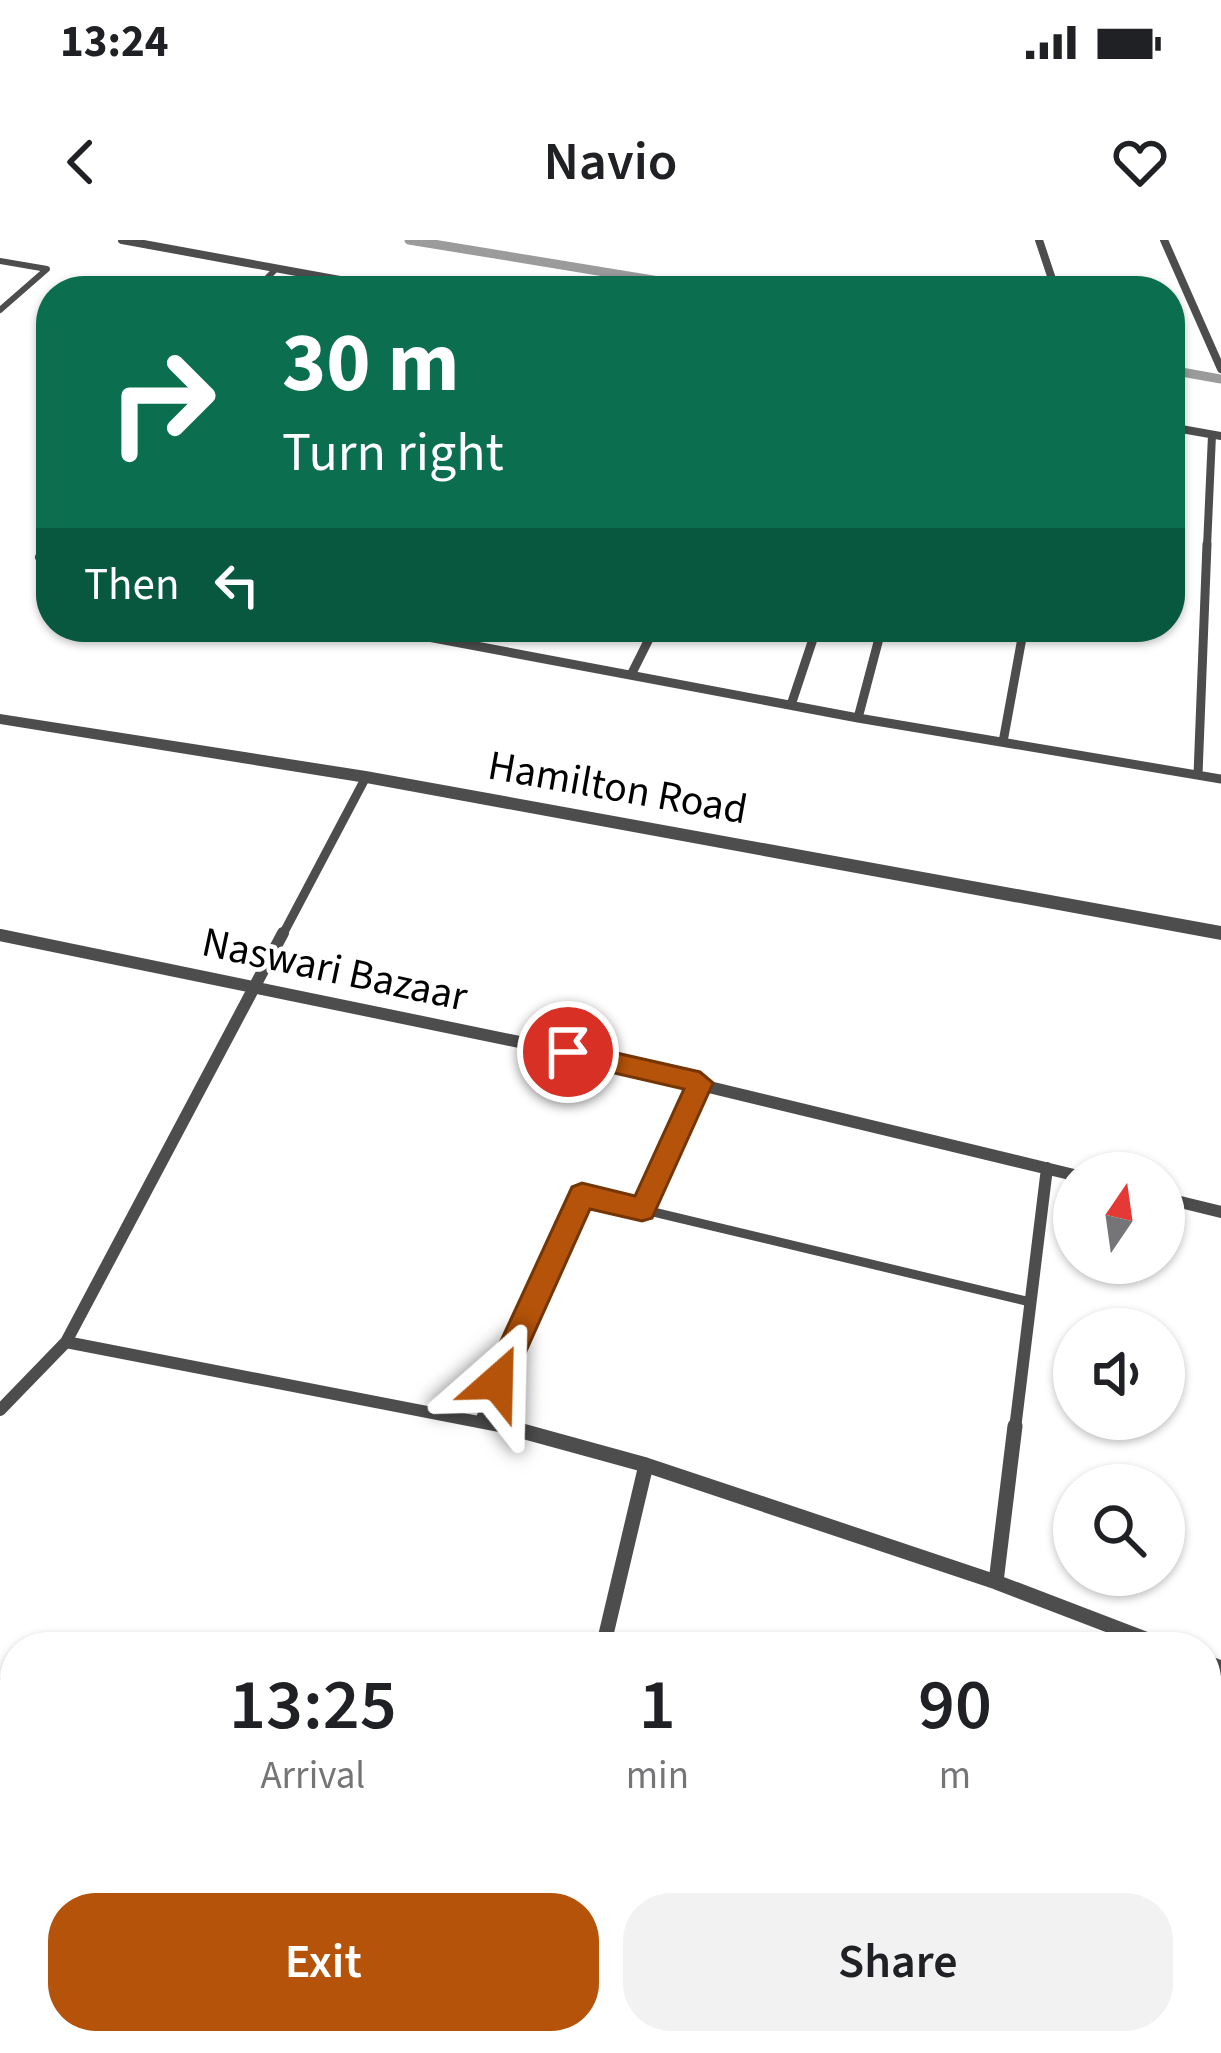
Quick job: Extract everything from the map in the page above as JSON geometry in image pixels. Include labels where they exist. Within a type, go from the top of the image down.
[{"type":"street","points":[[122,240],[315,276]]},
{"type":"street","points":[[1040,240],[1051,276]]},
{"type":"street","points":[[1164,240],[1180,276]]},
{"type":"street","points":[[1185,288],[1221,369]]},
{"type":"street","points":[[1185,430],[1217,435],[1198,775]]},
{"type":"street","points":[[455,642],[858,718],[1221,779]]},
{"type":"street","points":[[631,675],[648,642]]},
{"type":"street","points":[[791,705],[812,642]]},
{"type":"street","points":[[858,718],[878,642]]},
{"type":"street","points":[[1003,742],[1021,642]]},
{"type":"street","name":"Hamilton Road","points":[[0,719],[366,777],[1221,934]]},
{"type":"street","points":[[0,1410],[66,1342],[366,777]]},
{"type":"street","name":"Naswari Bazaar","points":[[0,934],[258,982],[1053,1170]]},
{"type":"street","points":[[996,1582],[1047,1168]]},
{"type":"street","points":[[1185,1203],[1221,1212]]},
{"type":"street","points":[[66,1342],[480,1419],[646,1465],[996,1582],[1127,1632]]},
{"type":"street","points":[[607,1632],[646,1465]]},
{"type":"lane","points":[[0,262],[47,269],[39,276]]},
{"type":"lane","points":[[269,276],[276,269]]},
{"type":"lane","points":[[0,310],[36,279]]},
{"type":"lane","points":[[642,1210],[700,1083]]},
{"type":"lane","points":[[480,1419],[582,1195],[1030,1302]]},
{"type":"waterway","points":[[409,240],[629,276]]},
{"type":"waterway","points":[[1185,373],[1221,379]]},
{"type":"route","points":[[497,1382],[582,1195],[642,1210],[700,1083],[568,1052]]}]
